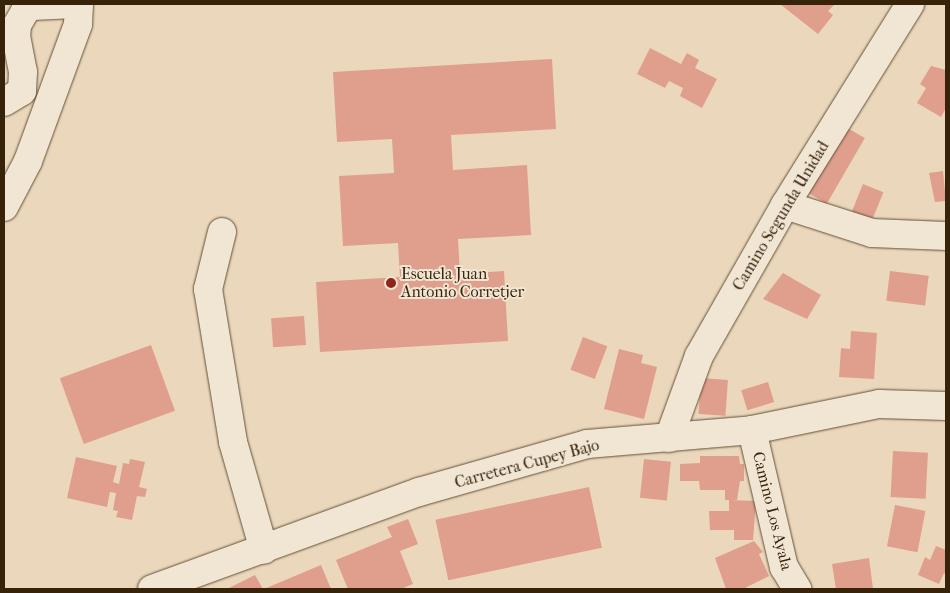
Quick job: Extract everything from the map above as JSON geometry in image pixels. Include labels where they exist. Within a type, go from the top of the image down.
[{"type":"street","points":[[4,102],[22,91],[23,72],[16,37],[17,25],[25,11],[32,6],[77,4],[78,24],[34,142],[4,207]]},
{"type":"street","name":"Camino Segunda Unidad","points":[[669,438],[699,356],[786,205],[910,4]]},
{"type":"street","points":[[786,205],[872,233],[946,236]]},
{"type":"street","points":[[222,232],[208,289],[233,442],[264,550]]},
{"type":"street","name":"Carretera Cupey Bajo","points":[[152,589],[202,582],[264,550],[419,492],[587,444],[752,430],[879,404],[946,406]]},
{"type":"street","name":"Camino Los Ayala","points":[[752,430],[784,568],[797,589]]},
{"type":"building","points":[[780,4],[835,4],[828,11],[833,15],[818,34]]},
{"type":"building","points":[[650,48],[681,64],[687,53],[699,60],[695,68],[717,79],[702,108],[680,96],[683,88],[669,81],[665,88],[637,74]]},
{"type":"building","points":[[552,59],[556,129],[451,135],[453,170],[527,165],[531,235],[458,239],[460,274],[504,271],[508,341],[320,352],[316,282],[400,277],[398,243],[343,246],[339,176],[394,173],[392,139],[337,142],[333,72]]},
{"type":"building","points":[[931,66],[946,70],[946,108],[941,117],[917,103],[926,88],[920,84]]},
{"type":"building","points":[[844,126],[865,138],[827,204],[806,192]]},
{"type":"building","points":[[943,171],[946,201],[935,202],[929,173]]},
{"type":"building","points":[[863,184],[883,192],[872,220],[852,212]]},
{"type":"building","points":[[890,271],[929,276],[925,306],[886,301]]},
{"type":"building","points":[[783,273],[821,295],[807,319],[763,299]]},
{"type":"building","points":[[304,316],[306,345],[273,347],[271,318]]},
{"type":"building","points":[[851,331],[877,333],[874,379],[839,377],[841,348],[850,349]]},
{"type":"building","points":[[583,337],[607,346],[595,379],[570,370]]},
{"type":"building","points":[[151,345],[175,411],[84,444],[60,378]]},
{"type":"building","points":[[619,349],[643,355],[641,363],[657,367],[644,419],[604,409]]},
{"type":"building","points":[[701,378],[728,380],[725,416],[698,414]]},
{"type":"building","points":[[768,382],[774,402],[747,410],[741,390]]},
{"type":"building","points":[[893,451],[928,453],[926,499],[891,497]]},
{"type":"building","points":[[700,456],[739,456],[740,464],[744,464],[744,481],[740,481],[737,500],[725,500],[725,490],[700,490],[699,481],[680,481],[680,464],[700,463]]},
{"type":"building","points":[[76,457],[117,466],[113,482],[119,484],[123,463],[129,464],[130,459],[145,462],[139,487],[147,489],[145,497],[137,496],[132,520],[116,517],[118,511],[113,510],[116,493],[110,492],[107,507],[67,498]]},
{"type":"building","points":[[644,459],[671,462],[667,501],[640,498]]},
{"type":"building","points":[[589,487],[602,548],[448,580],[435,520]]},
{"type":"building","points":[[729,500],[756,501],[753,540],[734,540],[734,530],[710,530],[709,511],[729,511]]},
{"type":"building","points":[[895,505],[925,511],[917,552],[887,546]]},
{"type":"building","points":[[408,519],[418,544],[400,551],[413,584],[401,589],[348,589],[336,560],[392,537],[387,527]]},
{"type":"building","points":[[754,541],[763,552],[759,554],[769,576],[743,589],[726,589],[715,558]]},
{"type":"building","points":[[936,546],[946,550],[946,574],[944,573],[939,584],[918,575],[925,557],[930,560]]},
{"type":"building","points":[[869,558],[873,589],[836,589],[832,564]]},
{"type":"building","points":[[321,565],[331,589],[264,589]]},
{"type":"building","points":[[255,575],[263,589],[227,589]]},
{"type":"place","name":"Escuela Juan Antonio Corretjer","points":[[391,283]]}]
